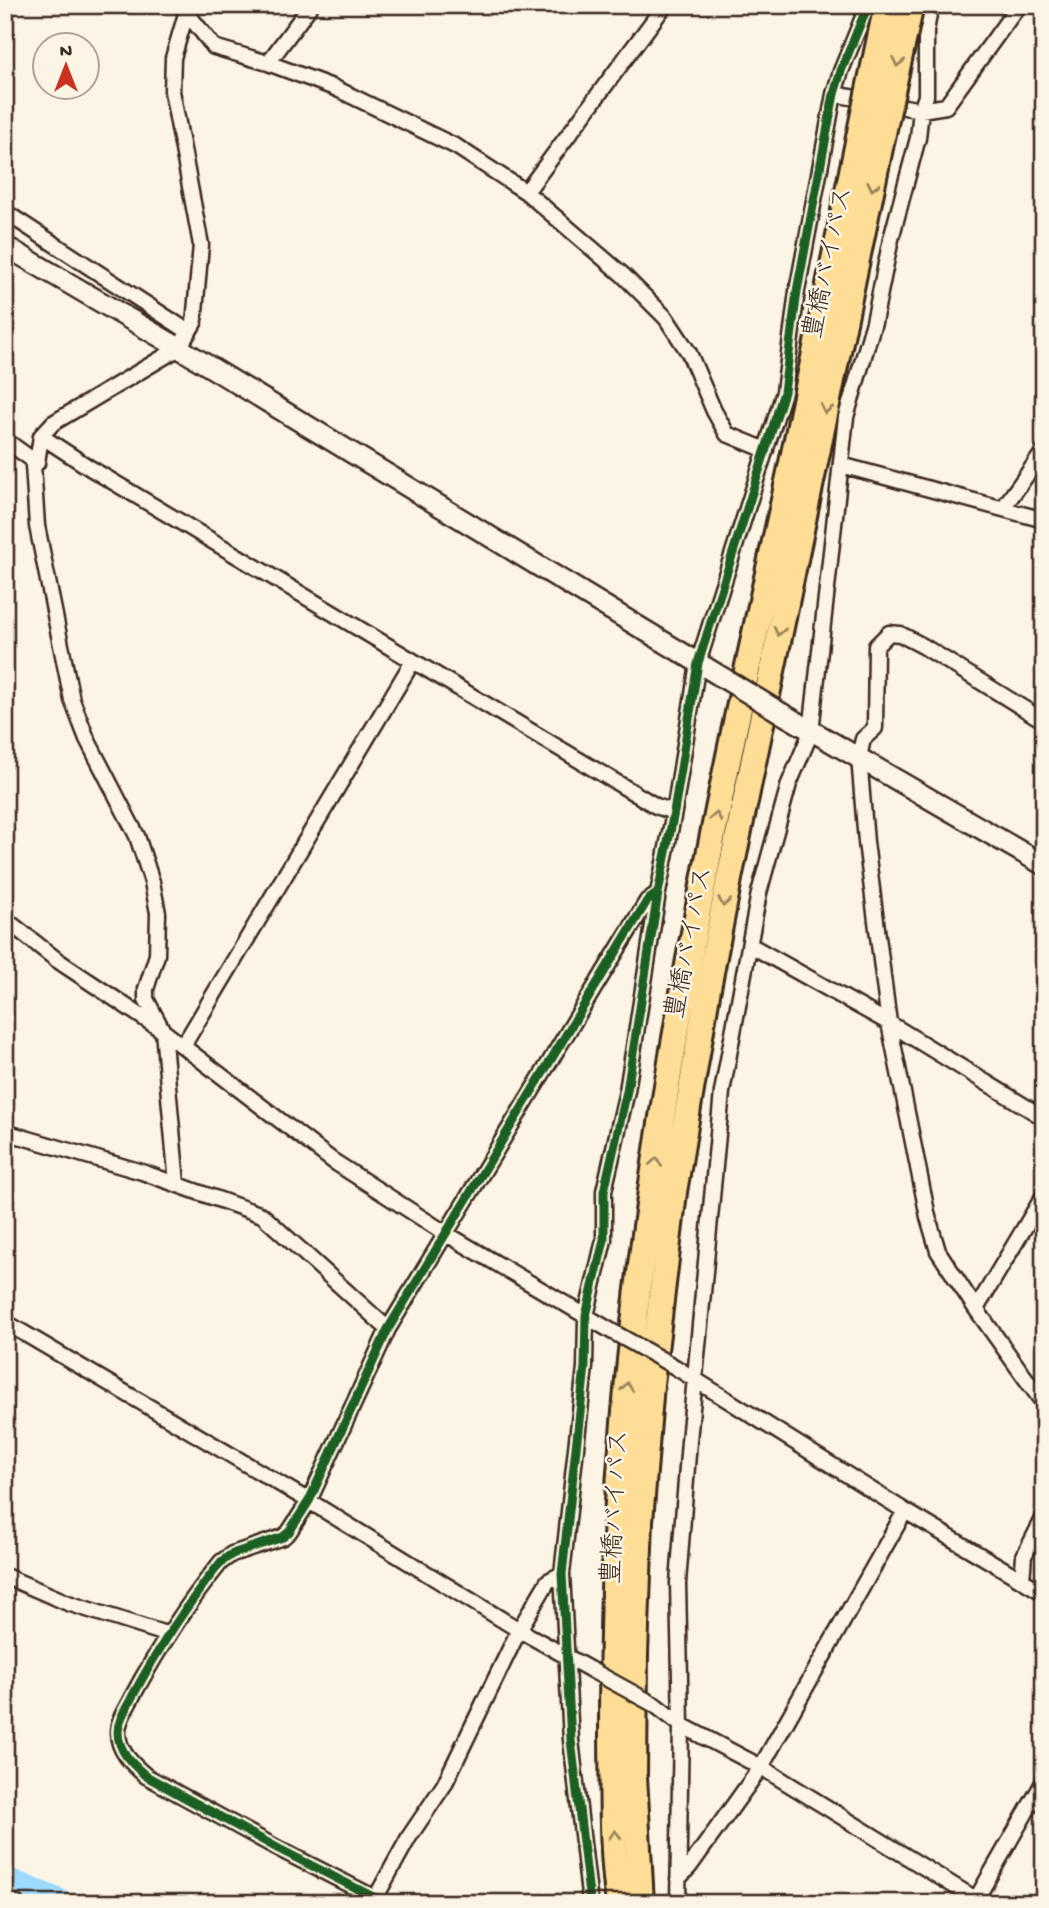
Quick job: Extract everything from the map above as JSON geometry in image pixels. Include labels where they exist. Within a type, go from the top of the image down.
[{"type":"highway","name":"豊橋バイパス","points":[[641,1903],[634,1763],[640,1521],[650,1384],[674,1192],[708,988],[875,116],[887,5]]},
{"type":"highway","name":"豊橋バイパス","points":[[617,1896],[612,1765],[613,1576],[629,1375],[652,1183],[690,957],[737,709],[875,116],[911,5]]},
{"type":"highway","points":[[639,1850],[648,1903]]},
{"type":"street","points":[[268,62],[311,5]]},
{"type":"street","points":[[526,192],[665,5]]},
{"type":"street","points":[[590,1903],[571,1740],[562,1574],[585,1367],[586,1316],[604,1240],[604,1191],[627,1091],[698,663],[784,392],[797,292],[834,94],[868,5]]},
{"type":"street","points":[[678,1903],[681,1725],[678,1583],[722,1091],[759,893],[789,784],[811,732],[846,417],[874,322],[891,239],[918,138],[921,110],[926,96],[926,31],[931,5]]},
{"type":"street","points":[[834,94],[921,110],[946,106],[1019,5]]},
{"type":"street","points":[[184,9],[214,47],[268,62],[335,88],[457,147],[526,192],[623,275],[666,318],[689,354],[727,434],[766,450]]},
{"type":"street","points":[[177,1184],[163,1031],[146,999],[146,989],[157,955],[158,913],[152,882],[137,835],[87,739],[72,700],[37,526],[33,466],[37,463],[41,436],[53,423],[184,340],[194,323],[201,245],[172,91],[173,58],[184,9]]},
{"type":"street","points":[[5,212],[184,340],[811,732],[1044,865]]},
{"type":"street","points":[[5,246],[184,340]]},
{"type":"street","points":[[41,436],[90,468],[656,806],[674,812]]},
{"type":"street","points":[[5,440],[37,463]]},
{"type":"street","points":[[1003,508],[1044,451]]},
{"type":"street","points":[[841,465],[1044,520]]},
{"type":"street","points":[[1044,721],[923,646],[900,634],[888,632],[876,646],[875,728],[863,739],[859,757],[866,842],[889,1023],[928,1217],[938,1251],[975,1309],[1044,1404]]},
{"type":"street","points":[[183,1046],[413,661]]},
{"type":"street","points":[[562,1574],[548,1581],[519,1630],[444,1786],[409,1837],[380,1900],[279,1849],[146,1776],[130,1762],[119,1740],[119,1723],[153,1658],[221,1562],[232,1553],[283,1537],[309,1501],[388,1329],[648,901],[658,893]]},
{"type":"street","points":[[5,919],[57,960],[163,1031],[333,1161],[445,1233],[695,1378],[905,1511],[1044,1593]]},
{"type":"street","points":[[750,945],[889,1023],[1044,1118]]},
{"type":"street","points":[[5,1132],[177,1184],[262,1215],[388,1329]]},
{"type":"street","points":[[975,1309],[1044,1195]]},
{"type":"street","points":[[5,1322],[309,1501],[519,1630],[655,1705],[681,1725],[761,1767],[977,1901],[1044,1782]]},
{"type":"street","points":[[678,1879],[761,1767],[905,1511]]},
{"type":"street","points":[[1022,1580],[1024,1556],[1044,1517]]},
{"type":"street","points":[[5,1576],[68,1603],[169,1635]]},
{"type":"street","points":[[5,1899],[16,1903]]},
{"type":"waterway","points":[[5,1882],[57,1903]]},
{"type":"cycle path","points":[[590,1903],[571,1740],[562,1574],[585,1367],[586,1316],[604,1240],[604,1191],[627,1091],[698,663],[784,392],[797,291],[834,94],[868,5]]},
{"type":"cycle path","points":[[385,1903],[146,1776],[123,1751],[119,1739],[119,1723],[163,1644],[221,1562],[232,1554],[283,1537],[289,1532],[309,1501],[388,1329],[647,901],[658,893]]}]
